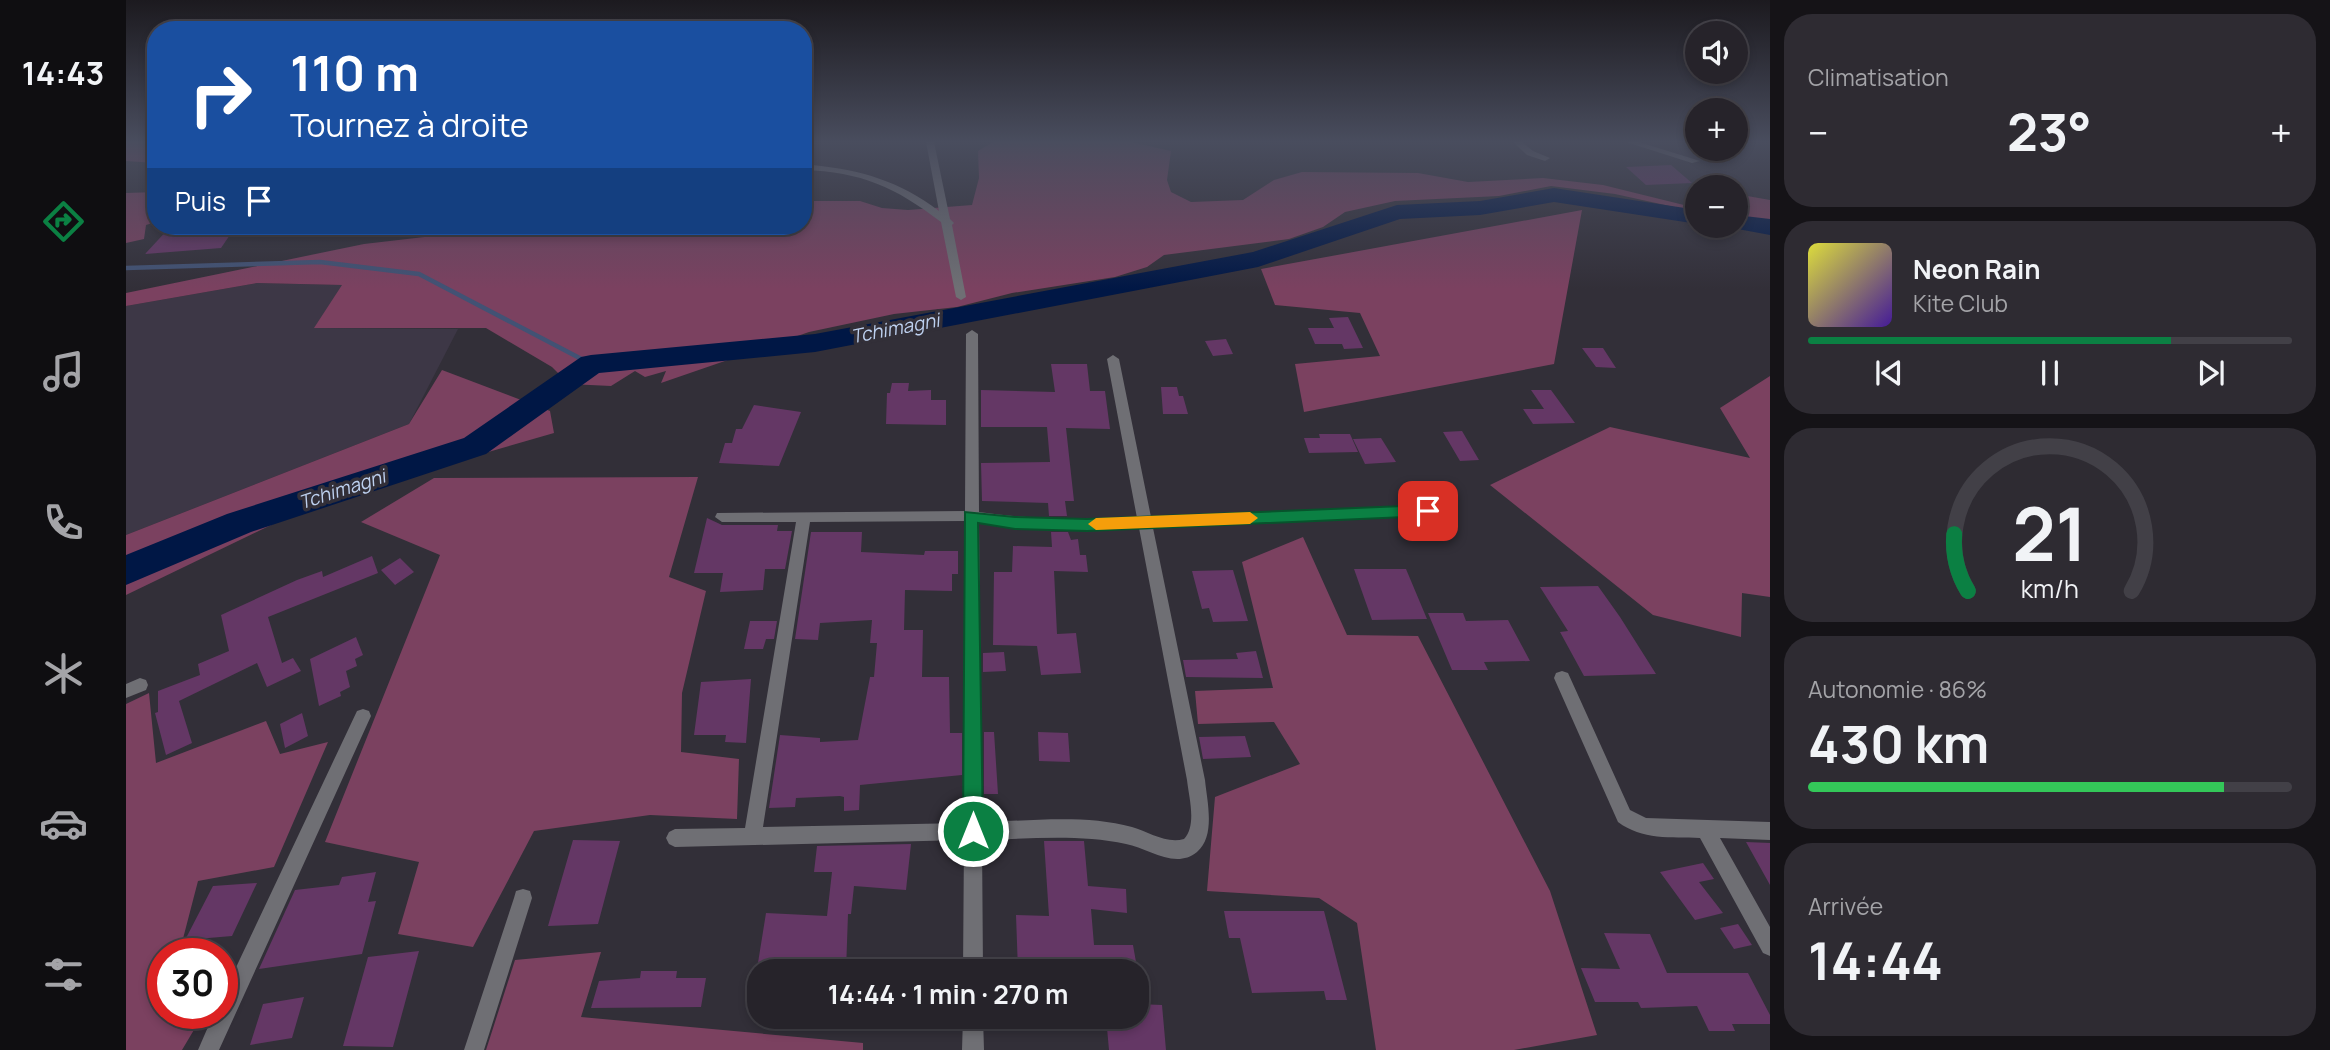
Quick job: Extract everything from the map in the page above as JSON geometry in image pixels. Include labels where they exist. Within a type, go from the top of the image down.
[{"type":"street","points":[[902,191],[948,223]]},
{"type":"street","points":[[941,191],[961,297]]},
{"type":"street","points":[[972,334],[970,516],[973,959]]},
{"type":"street","points":[[675,838],[1073,830],[1129,835],[1177,851],[1188,849],[1194,843],[1199,829],[1196,780],[1113,359]]},
{"type":"street","points":[[722,517],[970,516],[1015,523],[1087,525],[1143,520],[1428,511]]},
{"type":"street","points":[[752,836],[804,517]]},
{"type":"street","points":[[1562,678],[1624,816],[1646,827],[1770,831]]},
{"type":"street","points":[[208,1050],[363,716]]},
{"type":"street","points":[[1706,830],[1770,946]]},
{"type":"street","points":[[474,1050],[523,898]]},
{"type":"street","points":[[973,1029],[973,1050]]},
{"type":"shaded area","points":[[976,191],[1171,191],[1191,202],[1243,200],[1257,191],[1525,191],[1499,196],[1395,201],[1345,212],[1323,227],[1289,239],[1164,255],[1147,267],[1115,277],[1012,293],[957,307],[894,314],[809,332],[661,383],[666,371],[645,377],[635,371],[611,386],[569,384],[552,367],[486,328],[314,328],[342,285],[257,283],[126,306],[126,293],[364,244],[433,236],[812,235],[812,201],[860,201],[882,208],[908,210],[972,205]]},
{"type":"shaded area","points":[[1591,191],[1627,191],[1685,205],[1685,209]]},
{"type":"shaded area","points":[[147,192],[144,239],[126,243],[126,193]]},
{"type":"shaded area","points":[[1748,196],[1770,200],[1770,223],[1748,220]]},
{"type":"shaded area","points":[[1582,210],[1554,364],[1304,412],[1295,364],[1380,356],[1360,313],[1275,305],[1261,269]]},
{"type":"shaded area","points":[[257,283],[343,285],[315,328],[458,329],[409,424],[126,535],[126,306]]},
{"type":"shaded area","points":[[442,370],[550,411],[554,433],[325,499],[126,595],[126,535],[409,424]]},
{"type":"shaded area","points":[[1770,376],[1770,597],[1742,593],[1741,637],[1653,615],[1490,485],[1610,427],[1750,458],[1720,408]]},
{"type":"shaded area","points":[[698,477],[669,577],[706,591],[682,693],[681,752],[739,759],[737,819],[650,815],[534,831],[473,947],[398,934],[419,862],[325,842],[440,555],[361,522],[434,478]]},
{"type":"shaded area","points":[[1303,537],[1347,635],[1418,636],[1550,891],[1597,1035],[1514,1050],[1376,1050],[1357,923],[1319,898],[1207,891],[1215,797],[1300,764],[1274,722],[1198,724],[1195,691],[1273,688],[1242,562]]},
{"type":"shaded area","points":[[149,693],[156,763],[266,721],[280,754],[328,742],[274,867],[198,881],[183,938],[147,938],[147,1029],[194,1029],[182,1050],[126,1050],[126,704]]},
{"type":"shaded area","points":[[601,952],[581,1017],[863,1043],[863,1050],[486,1050],[515,960]]},
{"type":"building","points":[[163,235],[230,235],[221,248],[145,254]]},
{"type":"building","points":[[1348,317],[1363,348],[1344,349],[1342,344],[1315,344],[1308,328],[1334,328],[1329,318]]},
{"type":"building","points":[[1226,339],[1233,354],[1213,356],[1205,341]]},
{"type":"building","points":[[1582,348],[1603,348],[1616,368],[1596,367]]},
{"type":"building","points":[[1051,364],[1087,364],[1090,391],[1105,391],[1110,429],[1066,428],[1074,501],[1065,501],[1067,516],[1049,516],[1048,503],[982,501],[981,463],[1050,462],[1047,427],[981,427],[981,390],[1055,392]]},
{"type":"building","points":[[892,383],[909,383],[908,391],[931,390],[931,400],[946,400],[946,425],[886,424],[887,393],[890,393]]},
{"type":"building","points":[[1161,387],[1177,387],[1179,396],[1183,396],[1188,414],[1163,414]]},
{"type":"building","points":[[1531,390],[1551,390],[1575,423],[1533,424],[1523,409],[1544,409]]},
{"type":"building","points":[[754,405],[801,412],[779,466],[719,463],[725,443],[732,443],[736,429],[742,429]]},
{"type":"building","points":[[1462,431],[1479,460],[1460,461],[1443,432]]},
{"type":"building","points":[[1319,434],[1350,434],[1358,452],[1309,453],[1304,438],[1320,438]]},
{"type":"building","points":[[1381,438],[1396,462],[1365,464],[1353,439]]},
{"type":"building","points":[[707,518],[722,525],[778,525],[777,531],[792,531],[785,569],[765,569],[763,590],[720,592],[723,573],[694,573]]},
{"type":"building","points":[[811,532],[862,532],[861,552],[924,555],[925,551],[958,551],[958,574],[952,574],[952,591],[905,590],[904,630],[923,630],[922,677],[949,677],[950,733],[962,733],[962,775],[860,785],[859,810],[844,811],[844,797],[840,796],[796,798],[795,807],[769,808],[780,735],[820,738],[820,742],[858,740],[870,677],[874,677],[877,643],[870,643],[872,620],[820,623],[818,640],[795,639]]},
{"type":"building","points":[[1051,532],[1068,532],[1071,540],[1078,539],[1080,555],[1086,555],[1088,572],[1054,571],[1057,634],[1076,633],[1081,673],[1041,675],[1037,646],[993,645],[994,572],[1012,572],[1013,546],[1052,547]]},
{"type":"building","points":[[372,556],[378,573],[268,617],[282,663],[293,658],[301,671],[267,687],[257,663],[179,701],[192,743],[166,755],[155,713],[158,712],[158,691],[200,675],[198,664],[229,651],[221,615],[297,580],[322,571],[323,577]]},
{"type":"building","points":[[400,558],[414,572],[395,585],[381,570]]},
{"type":"building","points":[[1354,569],[1406,569],[1427,619],[1372,620]]},
{"type":"building","points":[[1233,570],[1248,621],[1213,622],[1209,608],[1202,609],[1192,571]]},
{"type":"building","points":[[1598,586],[1656,674],[1584,676],[1560,632],[1568,631],[1540,587]]},
{"type":"building","points":[[1428,613],[1463,613],[1466,621],[1508,620],[1530,661],[1484,662],[1488,670],[1452,670]]},
{"type":"building","points":[[750,621],[777,621],[774,639],[766,639],[763,649],[744,649]]},
{"type":"building","points":[[356,637],[363,655],[355,659],[357,666],[346,671],[350,687],[340,692],[341,696],[319,706],[310,659]]},
{"type":"building","points":[[1256,651],[1263,678],[1186,677],[1183,660],[1238,659],[1236,653]]},
{"type":"building","points":[[1004,652],[1006,671],[983,672],[983,653]]},
{"type":"building","points":[[751,679],[746,743],[725,742],[726,735],[694,735],[701,682]]},
{"type":"building","points":[[302,713],[308,736],[285,748],[280,724]]},
{"type":"building","points":[[984,732],[994,732],[998,794],[984,794]]},
{"type":"building","points":[[1038,732],[1068,733],[1070,762],[1039,761]]},
{"type":"building","points":[[1245,736],[1251,757],[1203,759],[1199,737]]},
{"type":"building","points":[[573,840],[620,841],[598,924],[548,926]]},
{"type":"building","points":[[1044,841],[1084,841],[1088,886],[1126,889],[1127,913],[1091,909],[1094,945],[1133,945],[1135,959],[1018,959],[1016,915],[1049,916]]},
{"type":"building","points":[[1746,842],[1770,843],[1770,885]]},
{"type":"building","points":[[911,844],[906,890],[854,886],[851,914],[848,914],[846,959],[759,959],[766,913],[827,916],[832,872],[814,872],[817,846]]},
{"type":"building","points":[[1703,863],[1714,879],[1699,882],[1723,913],[1695,920],[1660,872]]},
{"type":"building","points":[[376,872],[368,902],[376,901],[362,954],[259,969],[295,890],[339,885],[342,877]]},
{"type":"building","points":[[257,883],[232,936],[186,938],[213,886]]},
{"type":"building","points":[[1224,911],[1324,911],[1347,1000],[1326,1000],[1324,991],[1252,993],[1240,938],[1229,938]]},
{"type":"building","points":[[1738,924],[1752,945],[1734,949],[1720,928]]},
{"type":"building","points":[[1604,933],[1650,934],[1667,973],[1748,973],[1770,1015],[1770,1024],[1732,1024],[1735,1031],[1709,1031],[1697,1006],[1641,1008],[1638,1002],[1595,1002],[1581,968],[1620,969]]},
{"type":"building","points":[[419,951],[393,1047],[343,1046],[368,957]]},
{"type":"building","points":[[641,971],[677,971],[676,978],[706,978],[701,1007],[591,1008],[599,981],[640,978]]},
{"type":"building","points":[[304,997],[292,1038],[250,1045],[263,1004]]},
{"type":"building","points":[[1149,1004],[1162,1005],[1166,1050],[1109,1050],[1107,1029],[1149,1029]]},
{"type":"waterway","name":"Tchimagni","points":[[126,571],[239,523],[475,446],[591,364],[815,343],[1258,259],[1397,212],[1480,208],[1554,195],[1685,215]]},
{"type":"waterway","name":"Tchimagni","points":[[1748,224],[1770,227]]},
{"type":"waterway","points":[[126,268],[320,262],[419,274],[591,364],[587,362]]},
{"type":"slow traffic","points":[[1096,524],[1143,520],[1250,518]]},
{"type":"route","points":[[973,831],[970,516],[1015,523],[1087,525],[1143,520],[1309,517],[1428,511]]}]
